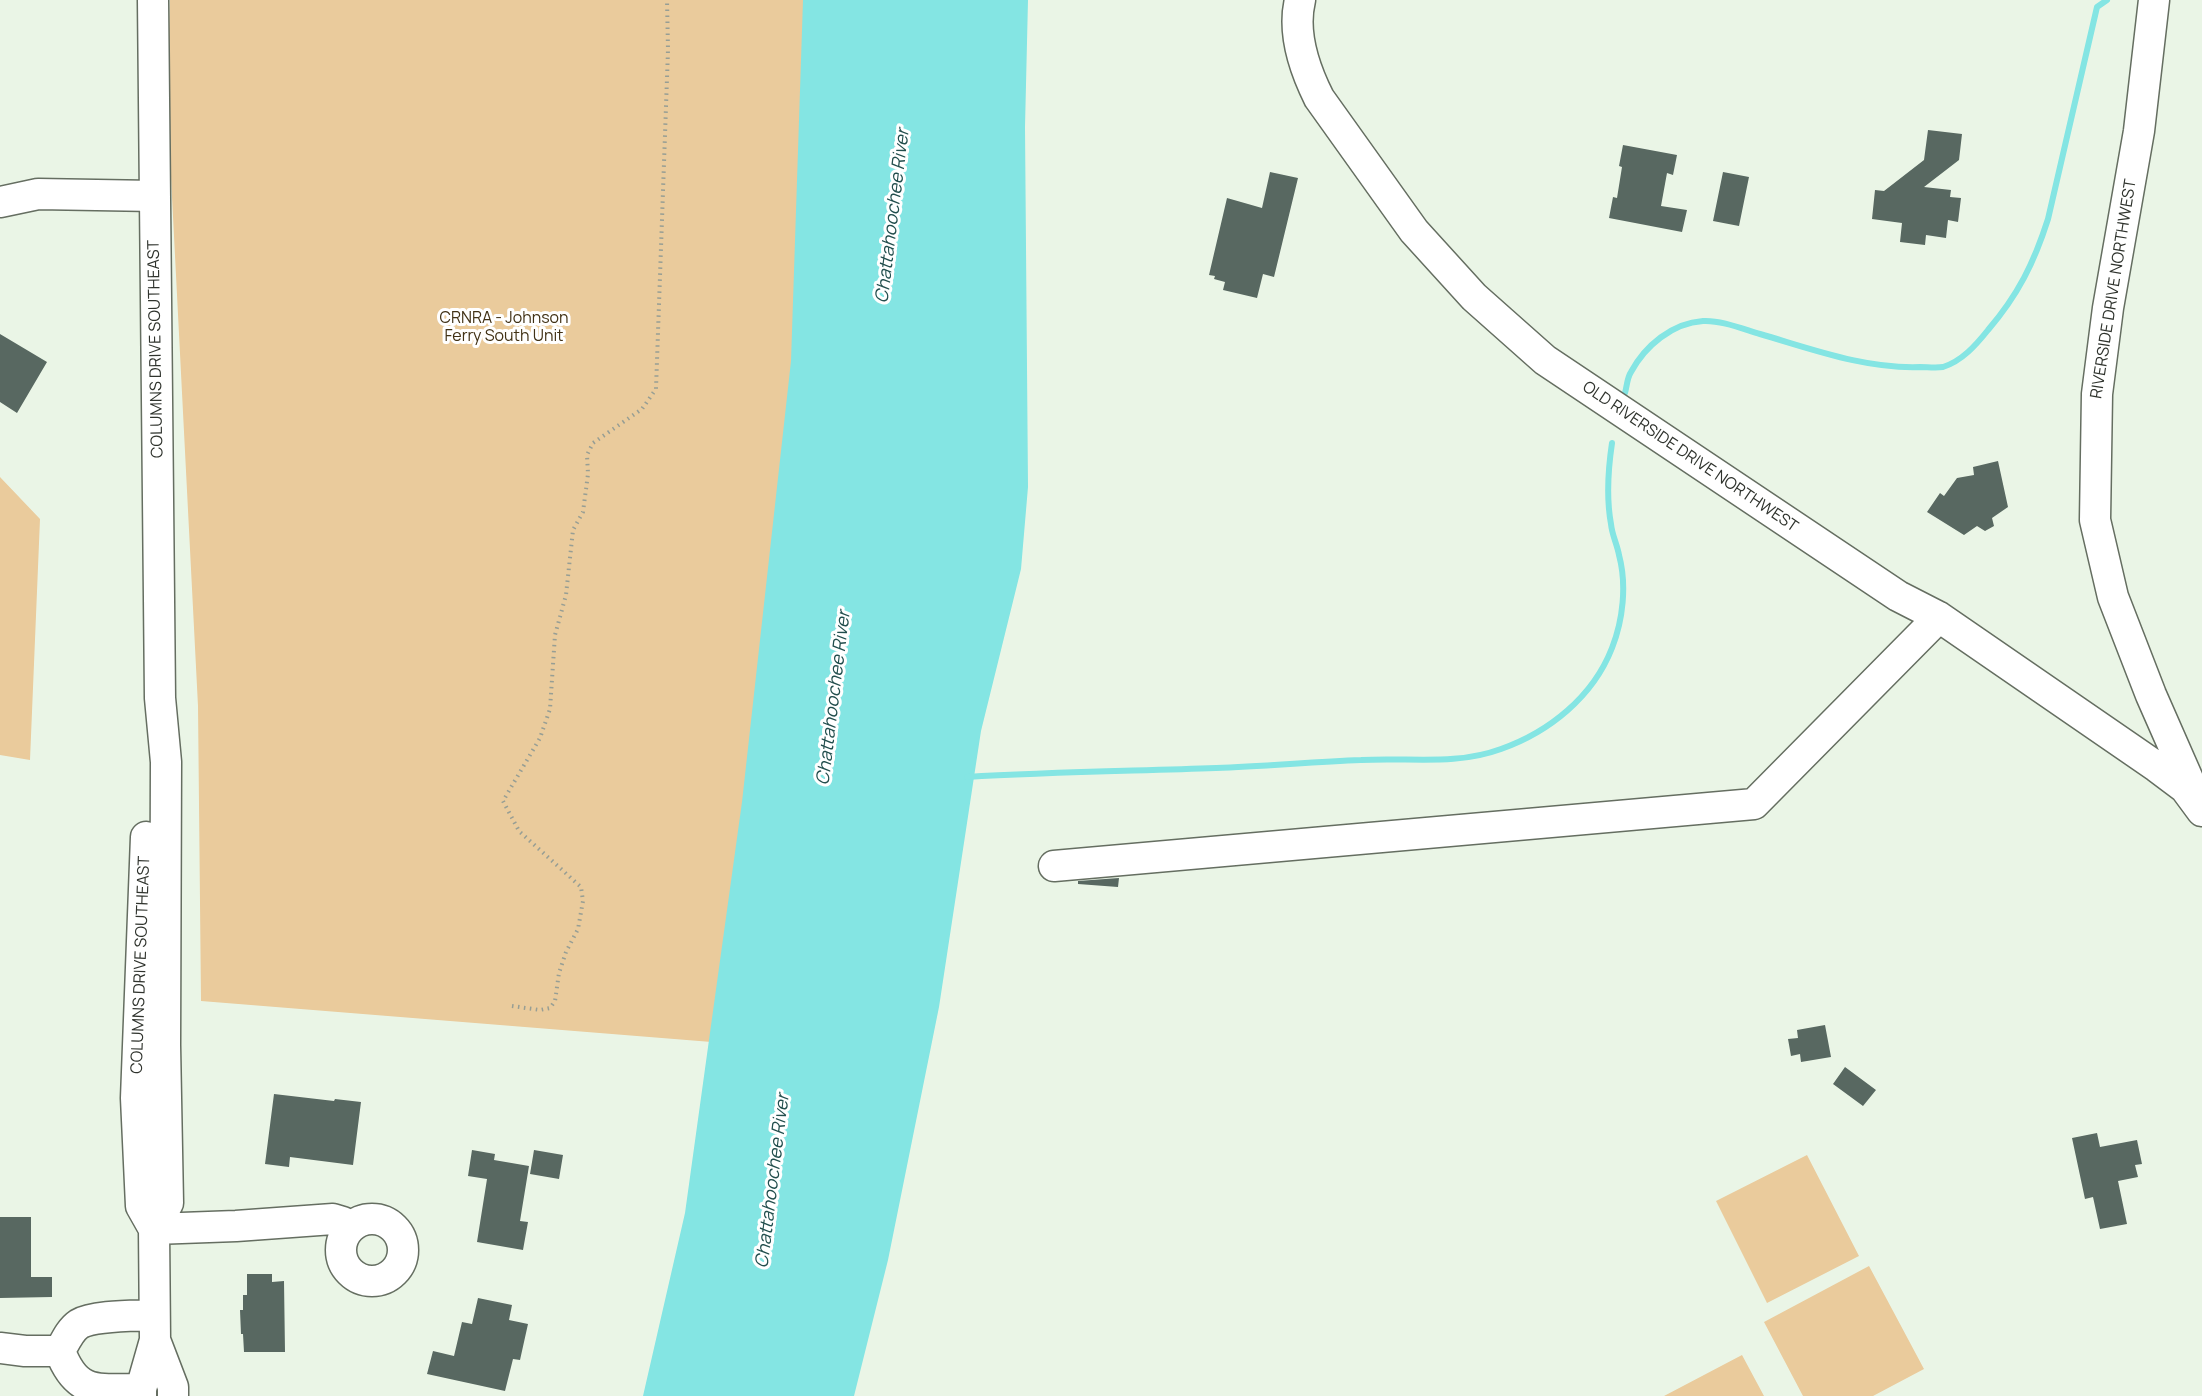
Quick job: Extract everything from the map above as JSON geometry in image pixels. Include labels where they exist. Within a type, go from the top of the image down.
[{"type":"street","name":"COLUMNS DRIVE SOUTHEAST","points":[[141,1393],[155,1327],[154,1229],[168,1203],[152,1045],[166,762],[160,698],[153,0]]},
{"type":"street","name":"OLD RIVERSIDE DRIVE NORTHWEST","points":[[1300,0],[1298,24],[1301,51],[1307,73],[1319,98],[1414,231],[1474,297],[1545,360],[1898,596],[1939,617],[2157,767],[2185,788],[2202,811]]},
{"type":"street","name":"RIVERSIDE DRIVE NORTHWEST","points":[[2154,0],[2139,131],[2108,308],[2097,394],[2095,520],[2113,597],[2151,695],[2202,811]]},
{"type":"street","points":[[0,202],[38,194],[155,196]]},
{"type":"street","points":[[1054,866],[1754,804],[1939,617]]},
{"type":"street","points":[[154,1229],[333,1219],[343,1222],[350,1228]]},
{"type":"street","points":[[141,1393],[91,1388],[80,1384],[66,1368],[60,1351],[69,1335],[80,1323],[106,1317],[155,1327]]},
{"type":"street","name":"COLUMNS DRIVE SOUTHEAST","points":[[155,1327],[173,1387],[173,1396]]},
{"type":"street","points":[[0,1348],[60,1351]]},
{"type":"path","points":[[512,1006],[540,1010],[550,1008],[555,1001],[559,973],[566,952],[578,929],[583,901],[581,887],[519,831],[503,801],[540,738],[550,709],[555,635],[566,595],[573,530],[583,512],[588,474],[587,455],[592,443],[642,409],[656,390],[668,50],[667,0]]},
{"type":"green space","name":"CRNRA - Johnson Ferry South Unit","points":[[170,0],[838,0],[724,1043],[201,1001],[198,706],[167,99]]},
{"type":"green space","points":[[0,477],[40,519],[30,760],[0,755]]},
{"type":"green space","points":[[1807,1155],[1859,1256],[1767,1303],[1716,1201]]},
{"type":"green space","points":[[1869,1266],[1924,1369],[1873,1396],[1803,1396],[1764,1322]]},
{"type":"green space","points":[[1742,1355],[1764,1396],[1664,1396]]},
{"type":"water","name":"Chattahoochee River","points":[[803,0],[1028,0],[1025,127],[1028,487],[1021,569],[981,731],[939,1007],[888,1260],[854,1396],[643,1396],[685,1213],[742,802],[791,361]]},
{"type":"building","points":[[1928,130],[1962,134],[1959,160],[1924,187],[1951,190],[1950,197],[1961,198],[1958,222],[1948,220],[1946,238],[1926,235],[1925,245],[1900,242],[1902,223],[1872,219],[1875,190],[1884,191],[1924,160]]},
{"type":"building","points":[[1623,145],[1677,155],[1673,175],[1667,173],[1661,206],[1687,210],[1682,232],[1609,218],[1613,197],[1617,198]]},
{"type":"building","points":[[1270,172],[1298,178],[1274,277],[1263,274],[1257,298],[1223,290],[1225,282],[1209,275],[1227,198],[1262,208]]},
{"type":"building","points":[[1723,172],[1749,177],[1739,226],[1713,221]]},
{"type":"building","points":[[0,334],[47,362],[17,413],[0,402]]},
{"type":"building","points":[[1998,461],[2008,507],[1992,518],[1994,526],[1985,531],[1977,526],[1964,535],[1927,512],[1940,493],[1944,496],[1957,478],[1974,475],[1973,467]]},
{"type":"building","points":[[1119,878],[1118,887],[1078,884],[1078,881]]},
{"type":"building","points":[[1825,1025],[1831,1057],[1801,1062],[1800,1054],[1791,1056],[1788,1039],[1798,1038],[1797,1030]]},
{"type":"building","points":[[1845,1067],[1876,1090],[1863,1106],[1833,1084]]},
{"type":"building","points":[[274,1094],[361,1102],[353,1165],[290,1157],[289,1167],[265,1164]]},
{"type":"building","points":[[2097,1133],[2100,1147],[2137,1140],[2142,1164],[2135,1165],[2138,1177],[2118,1181],[2127,1224],[2100,1229],[2093,1197],[2085,1199],[2072,1138]]},
{"type":"building","points":[[472,1150],[495,1154],[494,1160],[529,1166],[520,1221],[528,1222],[523,1250],[477,1242],[487,1179],[468,1176]]},
{"type":"building","points":[[534,1150],[563,1155],[559,1179],[530,1174]]},
{"type":"building","points":[[0,1217],[31,1217],[31,1277],[52,1277],[52,1297],[0,1298]]},
{"type":"building","points":[[247,1274],[272,1274],[272,1282],[284,1281],[285,1352],[244,1352],[240,1310],[243,1310],[243,1295],[247,1295]]},
{"type":"building","points":[[478,1298],[512,1305],[509,1320],[528,1324],[520,1360],[513,1359],[505,1391],[427,1374],[433,1351],[454,1356],[462,1322],[472,1324]]},
{"type":"waterway","points":[[1625,393],[1630,374],[1652,345],[1670,331],[1703,321],[1724,323],[1819,352],[1879,365],[1943,367],[1962,357],[1999,317],[2024,278],[2037,250],[2048,219],[2097,7],[2107,0]]},
{"type":"waterway","points":[[967,777],[1216,768],[1379,759],[1449,759],[1484,754],[1519,742],[1552,722],[1581,697],[1604,666],[1619,626],[1623,602],[1623,578],[1609,514],[1608,494],[1612,443]]}]
